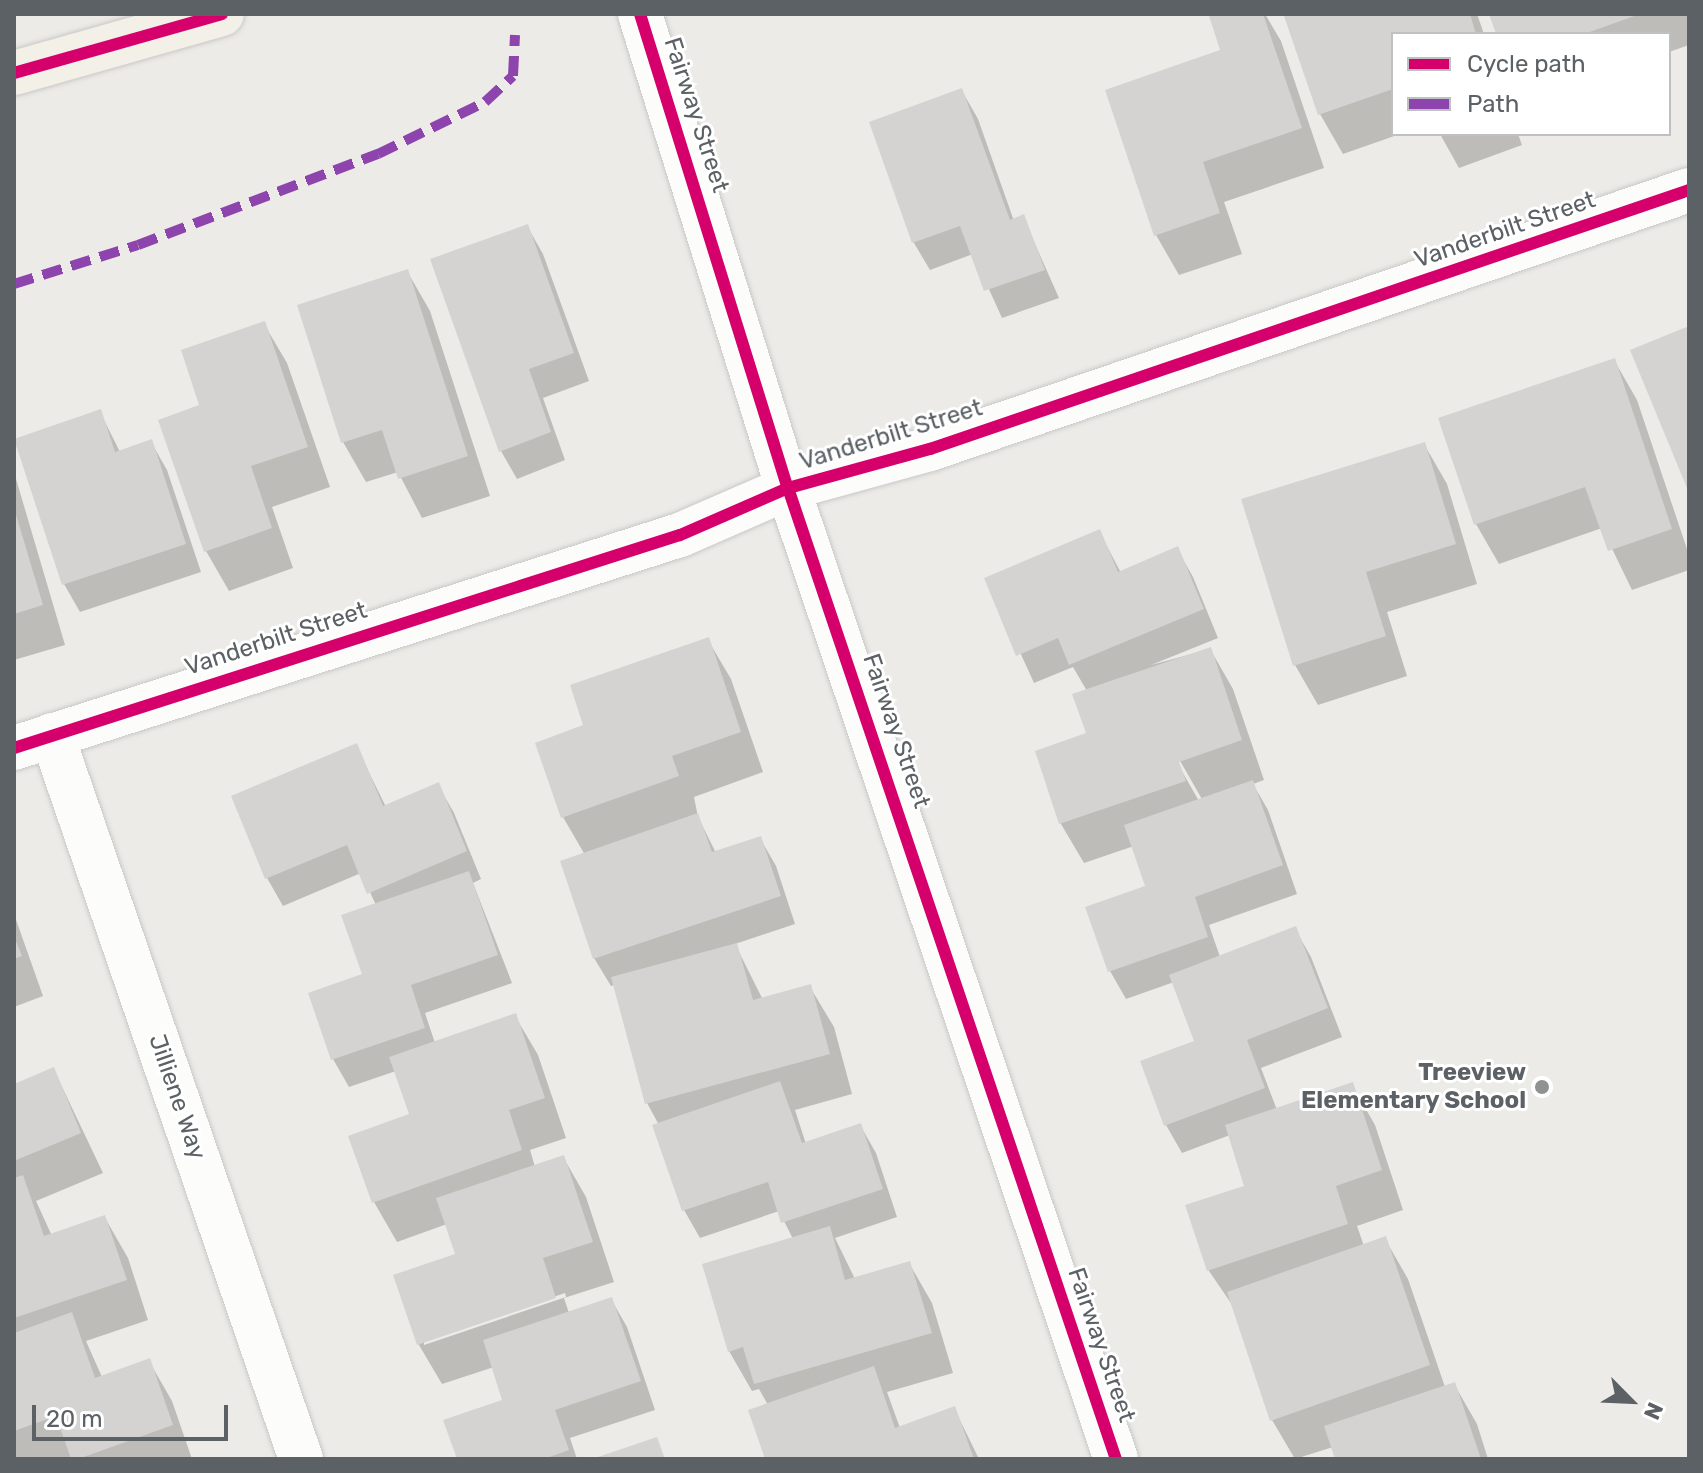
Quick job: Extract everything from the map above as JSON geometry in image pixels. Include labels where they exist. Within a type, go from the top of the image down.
[{"type":"main road","points":[[14,73],[222,14]]},
{"type":"street","name":"Fairway Street","points":[[640,14],[788,488],[1116,1459]]},
{"type":"street","name":"Vanderbilt Street","points":[[33,741],[680,535],[788,488],[930,449],[1689,190]]},
{"type":"street","name":"Jilliene Way","points":[[33,741],[301,1459]]},
{"type":"building","points":[[1263,14],[1302,128],[1203,162],[1220,213],[1154,236],[1105,90],[1220,50],[1209,16]]},
{"type":"building","points":[[1470,14],[1475,32],[1391,32],[1391,90],[1318,115],[1284,16]]},
{"type":"building","points":[[1489,14],[1640,14],[1590,32],[1495,32]]},
{"type":"building","points":[[962,88],[1010,220],[1024,214],[1045,270],[984,291],[960,226],[912,243],[869,122]]},
{"type":"building","points":[[528,224],[574,353],[529,369],[551,432],[499,452],[430,259]]},
{"type":"building","points":[[408,269],[468,456],[398,479],[382,430],[341,443],[297,305]]},
{"type":"building","points":[[265,321],[308,447],[251,466],[272,528],[204,552],[158,420],[199,405],[181,350]]},
{"type":"building","points":[[1689,326],[1689,493],[1630,350]]},
{"type":"building","points":[[1615,358],[1672,529],[1608,551],[1585,487],[1474,525],[1438,418]]},
{"type":"building","points":[[101,409],[115,452],[152,439],[186,544],[62,585],[14,439]]},
{"type":"building","points":[[1425,442],[1456,544],[1366,572],[1386,636],[1293,666],[1241,499]]},
{"type":"building","points":[[14,508],[43,605],[14,614]]},
{"type":"building","points":[[1100,529],[1118,572],[1178,546],[1204,609],[1069,665],[1058,638],[1016,656],[984,578]]},
{"type":"building","points":[[709,637],[741,732],[672,756],[679,776],[561,818],[535,743],[583,725],[570,685]]},
{"type":"building","points":[[1211,647],[1242,740],[1179,762],[1186,781],[1059,824],[1035,751],[1086,733],[1072,694]]},
{"type":"building","points":[[357,743],[383,806],[439,782],[467,851],[367,894],[347,845],[265,879],[231,796]]},
{"type":"building","points":[[1253,780],[1283,865],[1195,897],[1208,937],[1108,972],[1085,907],[1145,886],[1124,825]]},
{"type":"building","points":[[698,813],[712,852],[761,836],[781,896],[593,959],[560,861]]},
{"type":"building","points":[[469,871],[498,955],[411,985],[425,1028],[331,1060],[308,993],[362,974],[341,915]]},
{"type":"building","points":[[1296,926],[1328,1008],[1247,1040],[1265,1088],[1164,1126],[1140,1061],[1194,1041],[1169,975]]},
{"type":"building","points":[[14,936],[22,956],[14,959]]},
{"type":"building","points":[[737,943],[753,1000],[811,984],[830,1054],[645,1104],[611,977]]},
{"type":"building","points":[[516,1013],[545,1098],[509,1110],[522,1150],[372,1203],[348,1136],[409,1114],[389,1057]]},
{"type":"building","points":[[54,1067],[81,1133],[14,1161],[14,1084]]},
{"type":"building","points":[[780,1081],[802,1143],[861,1123],[883,1189],[781,1223],[768,1182],[682,1211],[652,1125]]},
{"type":"building","points":[[1353,1082],[1382,1170],[1336,1186],[1348,1224],[1207,1271],[1185,1205],[1244,1186],[1225,1125]]},
{"type":"building","points":[[564,1155],[593,1242],[543,1258],[556,1298],[417,1345],[393,1275],[455,1254],[436,1198]]},
{"type":"building","points":[[23,1175],[44,1236],[105,1215],[127,1280],[14,1318],[14,1178]]},
{"type":"building","points":[[830,1226],[845,1280],[910,1261],[932,1333],[754,1384],[743,1347],[728,1352],[702,1264]]},
{"type":"building","points":[[1386,1236],[1430,1365],[1270,1421],[1227,1292]]},
{"type":"building","points":[[612,1297],[641,1381],[555,1410],[569,1450],[544,1459],[457,1459],[443,1420],[502,1400],[483,1340]]},
{"type":"building","points":[[72,1312],[95,1378],[150,1358],[173,1425],[78,1459],[71,1459],[56,1416],[14,1431],[14,1333]]},
{"type":"building","points":[[874,1366],[895,1428],[955,1406],[974,1459],[765,1459],[748,1410]]},
{"type":"building","points":[[1455,1382],[1481,1459],[1335,1459],[1324,1426]]},
{"type":"building","points":[[657,1437],[665,1459],[595,1459],[595,1458]]},
{"type":"marked path","points":[[14,284],[138,245],[378,154],[485,102],[513,76],[515,35]]},
{"type":"cycle path","points":[[14,73],[222,14]]},
{"type":"cycle path","points":[[640,14],[788,488],[1116,1459]]},
{"type":"cycle path","points":[[14,748],[680,535],[788,488],[930,449],[1689,190]]},
{"type":"place","name":"Treeview Elementary School","points":[[1542,1087]]}]
